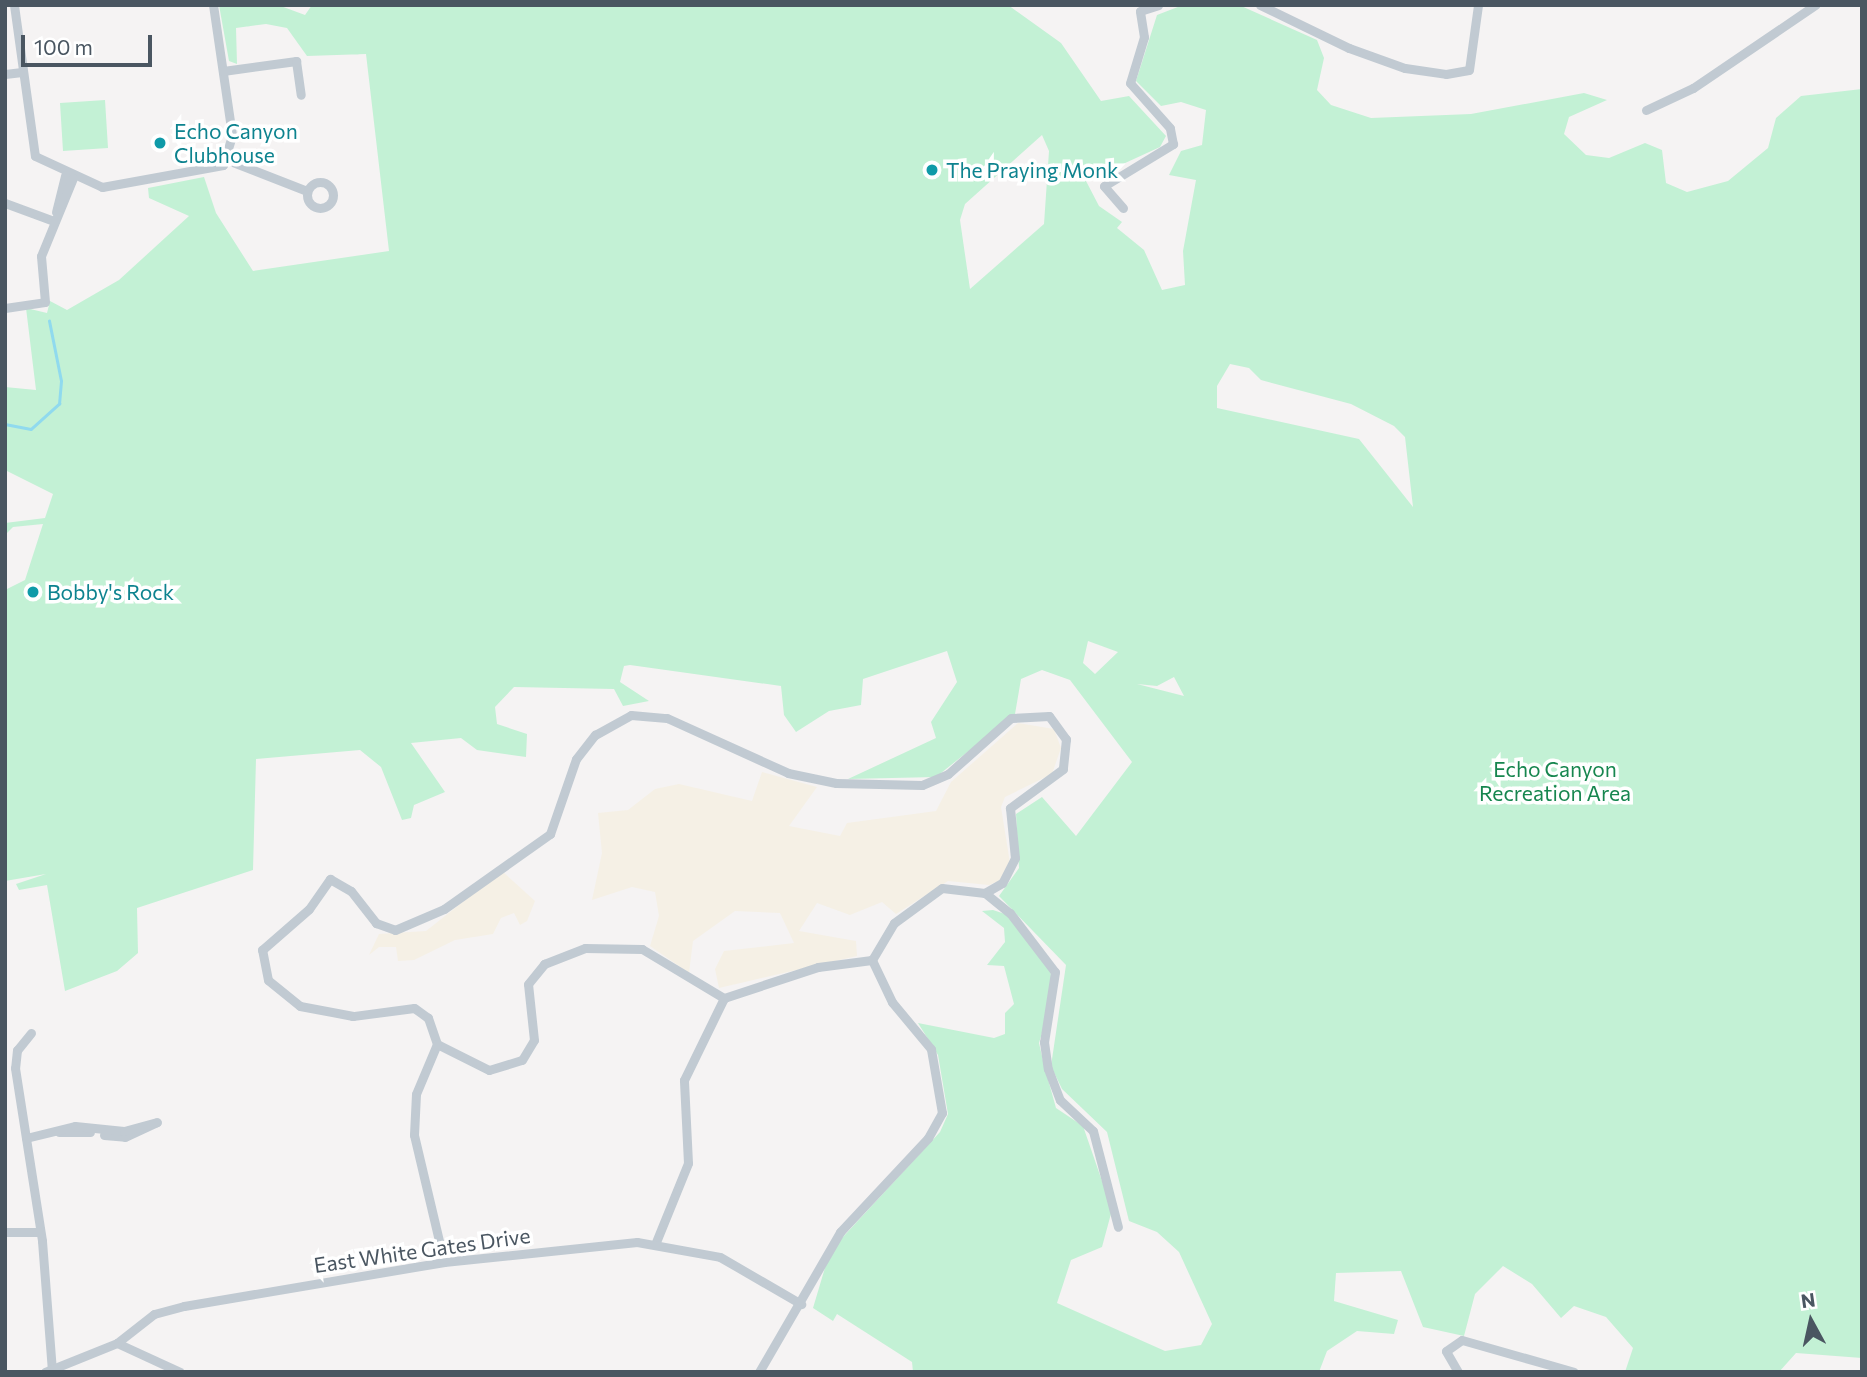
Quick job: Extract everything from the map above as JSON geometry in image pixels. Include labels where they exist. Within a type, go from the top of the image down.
[{"type":"street","points":[[14,5],[35,156],[69,176],[102,187],[217,170],[225,159],[232,135],[213,5]]},
{"type":"street","points":[[1124,208],[1104,186],[1159,158],[1174,139],[1131,87],[1144,37],[1136,8],[1158,5]]},
{"type":"street","points":[[1260,5],[1405,68],[1469,70],[1478,5]]},
{"type":"street","points":[[1646,110],[1693,88],[1815,5]]},
{"type":"street","points":[[223,71],[296,61],[301,95]]},
{"type":"street","points":[[5,74],[22,72]]},
{"type":"street","points":[[225,159],[307,191]]},
{"type":"street","points":[[5,308],[46,302],[40,261],[69,176]]},
{"type":"street","points":[[5,203],[55,216]]},
{"type":"street","points":[[444,1262],[414,1135],[416,1094],[437,1044],[428,1018],[414,1008],[353,1016],[300,1006],[268,981],[262,950],[309,909],[330,879],[351,891],[376,923],[395,930],[444,908],[550,834],[576,759],[595,735],[631,715],[667,718],[788,773],[836,783],[922,785],[948,774],[1011,719],[1049,716],[1066,739],[1063,768],[1010,808],[1015,858],[1002,883],[985,893]]},
{"type":"street","points":[[872,960],[894,923],[934,893],[956,886],[985,893],[1010,913],[1055,972],[1044,1042],[1048,1069],[1060,1100],[1093,1132],[1118,1227]]},
{"type":"street","points":[[437,1044],[489,1070],[522,1060],[534,1040],[528,984],[544,964],[586,948],[642,949],[724,998]]},
{"type":"street","points":[[656,1242],[688,1163],[684,1080],[724,998],[818,967],[872,960]]},
{"type":"street","points":[[759,1372],[801,1304],[840,1232],[928,1138],[942,1113],[931,1048],[892,1002],[872,960]]},
{"type":"street","points":[[31,1033],[15,1059],[38,1232],[50,1371]]},
{"type":"street","points":[[26,1138],[75,1126],[124,1131],[156,1122],[125,1137],[58,1132]]},
{"type":"street","points":[[5,1232],[38,1232]]},
{"type":"street","name":"East White Gates Drive","points":[[50,1371],[117,1343],[154,1314],[184,1306],[444,1262],[656,1242],[720,1257],[801,1304]]},
{"type":"street","points":[[1458,1372],[1446,1351],[1462,1340],[1574,1372]]},
{"type":"street","points":[[117,1343],[180,1372]]},
{"type":"green space","name":"Echo Canyon Recreation Area","points":[[219,5],[278,5],[305,15],[312,5],[1008,5],[1061,43],[1101,101],[1129,96],[1166,136],[1160,147],[1086,181],[1099,206],[1122,222],[1117,228],[1144,250],[1162,290],[1185,285],[1183,251],[1196,180],[1169,175],[1181,151],[1202,145],[1206,110],[1181,102],[1161,106],[1136,81],[1157,15],[1183,5],[1239,5],[1317,40],[1324,58],[1317,90],[1331,105],[1371,118],[1471,114],[1584,93],[1607,100],[1569,117],[1564,134],[1586,155],[1609,158],[1645,143],[1662,150],[1666,183],[1687,192],[1728,181],[1768,148],[1776,118],[1801,96],[1862,89],[1862,1358],[1796,1353],[1779,1372],[1625,1372],[1633,1348],[1606,1317],[1574,1306],[1561,1318],[1532,1284],[1503,1266],[1475,1294],[1464,1336],[1423,1327],[1401,1271],[1336,1273],[1334,1301],[1398,1320],[1394,1334],[1357,1331],[1327,1351],[1319,1372],[913,1372],[912,1362],[837,1314],[833,1321],[813,1308],[830,1251],[940,1132],[948,1114],[938,1055],[918,1023],[994,1038],[1005,1034],[1005,1013],[1014,1004],[1004,966],[987,965],[1005,942],[1004,928],[982,911],[993,910],[1008,915],[1050,968],[1053,995],[1039,1043],[1044,1065],[1056,1108],[1083,1126],[1112,1210],[1102,1247],[1071,1260],[1057,1303],[1165,1351],[1201,1345],[1212,1324],[1179,1252],[1157,1232],[1129,1221],[1107,1132],[1062,1089],[1051,1066],[1066,965],[999,896],[1019,868],[1016,814],[1042,797],[1076,836],[1132,762],[1070,680],[1042,670],[1021,679],[1015,714],[936,777],[848,779],[936,738],[931,722],[957,682],[947,651],[863,679],[861,705],[829,711],[796,732],[784,715],[781,686],[630,665],[624,666],[620,682],[649,701],[623,706],[614,689],[514,687],[495,707],[497,724],[527,734],[526,757],[477,750],[461,738],[411,743],[445,792],[414,805],[411,818],[402,820],[381,767],[360,750],[256,759],[253,870],[137,908],[138,953],[117,971],[65,991],[47,885],[19,890],[16,884],[46,874],[5,881],[5,590],[25,580],[43,524],[13,527],[5,535],[5,523],[45,518],[53,494],[5,470],[5,387],[36,390],[26,308],[47,313],[50,301],[67,310],[119,280],[189,216],[149,198],[148,188],[204,177],[216,213],[253,271],[389,251],[366,54],[307,56],[287,28],[266,24],[236,28],[237,64],[229,61]],"holes":[[[1042,135],[1049,151],[1044,224],[970,289],[960,220],[965,204]],[[1230,364],[1249,368],[1261,380],[1351,404],[1394,426],[1405,437],[1413,507],[1359,439],[1217,408],[1217,386]],[[1088,641],[1118,652],[1095,674],[1083,663]],[[1174,677],[1184,696],[1137,684],[1157,686]]]},
{"type":"green space","points":[[105,100],[108,148],[63,151],[60,103]]},
{"type":"sand","points":[[1018,723],[1054,729],[1061,748],[1052,774],[1005,797],[1001,807],[1010,863],[1001,880],[989,885],[948,881],[896,914],[882,902],[850,915],[817,903],[799,931],[856,941],[857,956],[719,988],[715,969],[724,951],[794,943],[780,913],[735,911],[693,941],[689,973],[650,946],[659,916],[655,892],[632,887],[592,900],[602,853],[598,813],[628,810],[655,789],[679,784],[752,801],[762,772],[817,787],[789,826],[840,836],[847,823],[936,811],[951,782]]},
{"type":"sand","points":[[502,871],[535,901],[527,921],[520,925],[514,913],[501,918],[493,934],[455,940],[414,960],[398,961],[396,947],[379,947],[369,955],[379,934],[426,931]]},
{"type":"waterway","points":[[5,424],[31,429],[59,404],[61,381],[49,321]]},
{"type":"place","name":"Echo Canyon Clubhouse","points":[[160,143]]},
{"type":"place","name":"The Praying Monk","points":[[932,170]]},
{"type":"place","name":"Bobby's Rock","points":[[33,592]]}]
